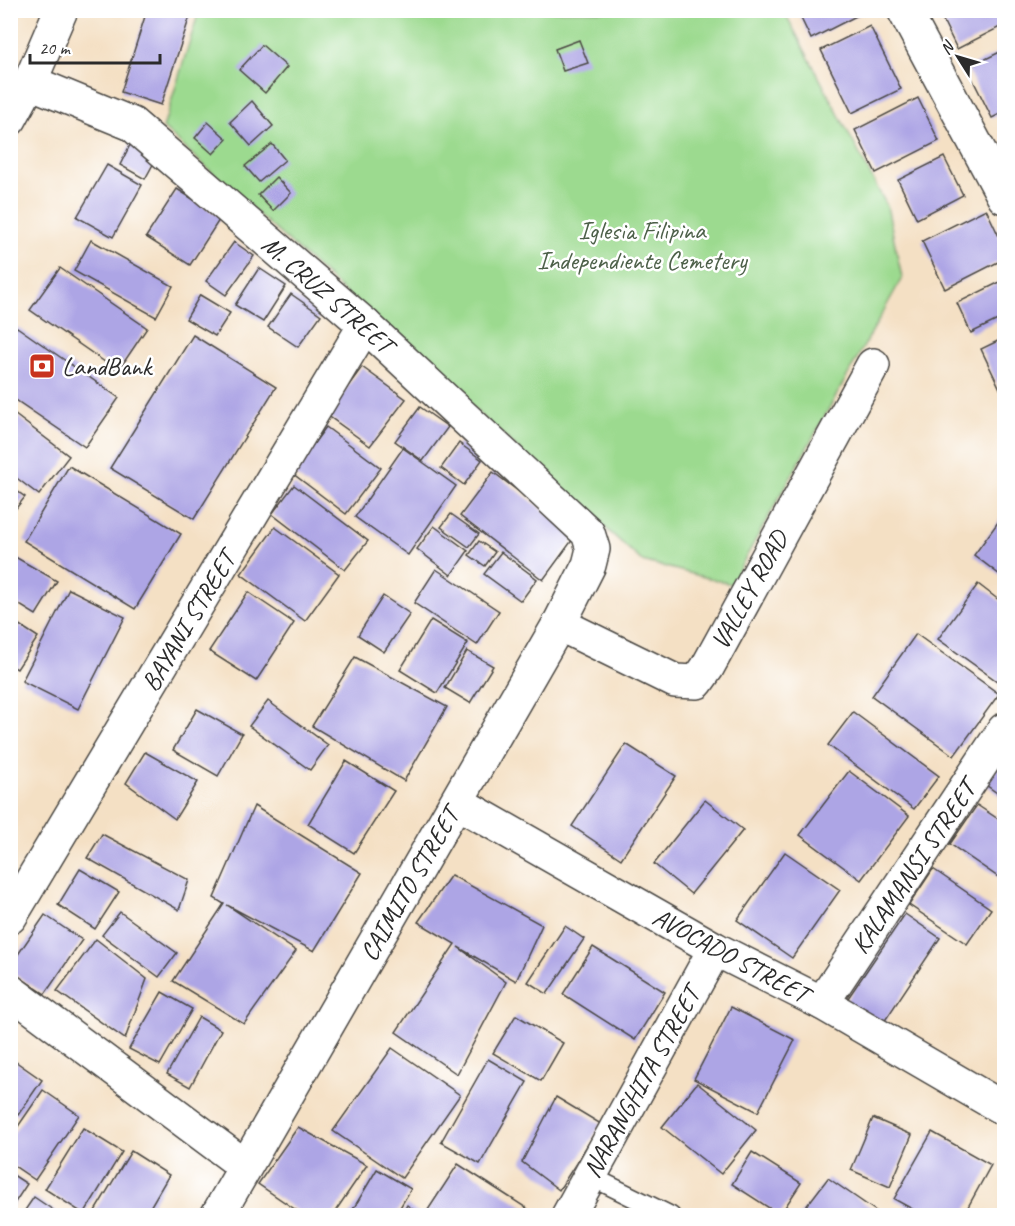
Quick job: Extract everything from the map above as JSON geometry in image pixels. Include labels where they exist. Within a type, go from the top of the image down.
[{"type":"street","points":[[10,120],[30,82],[61,10]]},
{"type":"street","points":[[904,10],[1005,197]]},
{"type":"street","name":"M. CRUZ STREET","points":[[30,82],[132,124],[365,325],[588,533],[593,549]]},
{"type":"street","name":"BAYANI STREET","points":[[10,917],[365,325]]},
{"type":"street","name":"VALLEY ROAD","points":[[559,624],[675,681],[697,682],[707,668],[873,365]]},
{"type":"street","name":"CAIMITO STREET","points":[[217,1215],[559,624],[589,565],[593,549]]},
{"type":"street","name":"KALAMANSI STREET","points":[[822,1003],[1005,730]]},
{"type":"street","name":"AVOCADO STREET","points":[[457,802],[714,949],[822,1003],[1005,1109]]},
{"type":"street","name":"NARANGHITA STREET","points":[[568,1215],[714,949]]},
{"type":"street","points":[[10,991],[245,1166]]},
{"type":"lane","points":[[590,1176],[671,1215]]},
{"type":"green space","name":"Iglesia Filipina Independiente Cemetery","points":[[199,11],[784,11],[887,206],[902,278],[731,584],[642,561],[163,128]]},
{"type":"building","points":[[147,10],[192,10],[161,105],[121,92]]},
{"type":"building","points":[[797,10],[868,10],[811,39]]},
{"type":"building","points":[[938,10],[998,10],[1004,25],[957,49]]},
{"type":"building","points":[[870,26],[901,89],[852,113],[821,50]]},
{"type":"building","points":[[579,40],[588,63],[563,71],[555,49]]},
{"type":"building","points":[[262,45],[287,67],[265,93],[239,70]]},
{"type":"building","points":[[1004,50],[1004,112],[992,118],[967,68]]},
{"type":"building","points":[[918,98],[939,141],[876,173],[855,130]]},
{"type":"building","points":[[252,101],[273,126],[251,146],[230,122]]},
{"type":"building","points":[[208,122],[227,139],[213,154],[195,138]]},
{"type":"building","points":[[131,143],[157,157],[145,179],[120,165]]},
{"type":"building","points":[[272,144],[285,160],[259,182],[245,166]]},
{"type":"building","points":[[944,157],[963,195],[917,219],[898,180]]},
{"type":"building","points":[[107,165],[142,185],[113,237],[77,217]]},
{"type":"building","points":[[276,177],[291,193],[273,211],[258,195]]},
{"type":"building","points":[[177,189],[221,217],[190,265],[146,237]]},
{"type":"building","points":[[986,209],[1004,247],[1004,259],[945,289],[922,241]]},
{"type":"building","points":[[91,240],[173,286],[156,317],[74,271]]},
{"type":"building","points":[[234,242],[254,256],[226,295],[206,281]]},
{"type":"building","points":[[60,268],[147,328],[118,371],[30,310]]},
{"type":"building","points":[[259,268],[286,286],[263,322],[235,305]]},
{"type":"building","points":[[1004,280],[1004,317],[971,333],[957,303]]},
{"type":"building","points":[[291,294],[321,315],[298,347],[268,327]]},
{"type":"building","points":[[200,295],[230,313],[215,336],[186,319]]},
{"type":"building","name":"LandBank","points":[[17,327],[119,398],[85,447],[10,396],[10,336]]},
{"type":"building","points":[[193,335],[276,387],[194,519],[110,468]]},
{"type":"building","points":[[1004,338],[1004,397],[981,349]]},
{"type":"building","points":[[362,367],[406,399],[370,446],[327,415]]},
{"type":"building","points":[[420,407],[448,427],[423,461],[395,441]]},
{"type":"building","points":[[10,411],[69,456],[39,495],[10,473]]},
{"type":"building","points":[[326,427],[381,468],[346,514],[292,473]]},
{"type":"building","points":[[459,443],[482,460],[464,485],[441,468]]},
{"type":"building","points":[[403,448],[456,486],[408,555],[355,517]]},
{"type":"building","points":[[69,466],[181,534],[135,609],[24,541]]},
{"type":"building","points":[[493,472],[576,535],[543,580],[460,516]]},
{"type":"building","points":[[294,485],[368,541],[345,570],[272,514]]},
{"type":"building","points":[[10,486],[25,497],[10,516]]},
{"type":"building","points":[[451,514],[479,534],[469,547],[441,527]]},
{"type":"building","points":[[1004,514],[1004,578],[974,555]]},
{"type":"building","points":[[434,526],[468,551],[451,575],[417,549]]},
{"type":"building","points":[[275,527],[339,574],[305,621],[241,574]]},
{"type":"building","points":[[479,541],[495,552],[485,566],[469,555]]},
{"type":"building","points":[[501,552],[537,579],[521,601],[484,574]]},
{"type":"building","points":[[10,554],[57,581],[36,615],[10,599]]},
{"type":"building","points":[[436,569],[499,611],[477,645],[414,603]]},
{"type":"building","points":[[978,584],[1004,604],[1004,686],[938,639]]},
{"type":"building","points":[[69,589],[125,617],[78,709],[22,681]]},
{"type":"building","points":[[248,592],[294,623],[256,681],[209,651]]},
{"type":"building","points":[[383,596],[410,614],[384,652],[358,635]]},
{"type":"building","points":[[10,619],[38,637],[17,669],[10,665]]},
{"type":"building","points":[[431,620],[468,643],[437,693],[400,670]]},
{"type":"building","points":[[916,634],[999,694],[954,756],[872,696]]},
{"type":"building","points":[[467,651],[493,666],[470,703],[445,688]]},
{"type":"building","points":[[355,657],[447,707],[404,781],[312,726]]},
{"type":"building","points":[[268,701],[328,745],[310,770],[249,726]]},
{"type":"building","points":[[197,709],[242,734],[218,776],[173,750]]},
{"type":"building","points":[[853,712],[939,776],[914,809],[828,745]]},
{"type":"building","points":[[626,744],[676,776],[621,859],[572,826]]},
{"type":"building","points":[[145,752],[198,782],[175,819],[126,783]]},
{"type":"building","points":[[1004,757],[1004,798],[986,785]]},
{"type":"building","points":[[346,761],[394,791],[354,853],[308,824]]},
{"type":"building","points":[[849,771],[909,816],[861,880],[800,835]]},
{"type":"building","points":[[705,800],[743,830],[691,894],[654,864]]},
{"type":"building","points":[[977,805],[1004,823],[1004,881],[950,844]]},
{"type":"building","points":[[254,806],[362,873],[314,951],[227,905],[296,951],[244,1024],[173,981],[224,904],[214,898]]},
{"type":"building","points":[[102,834],[189,880],[179,910],[87,858]]},
{"type":"building","points":[[785,852],[840,890],[792,958],[737,920]]},
{"type":"building","points":[[80,869],[119,892],[95,929],[58,905]]},
{"type":"building","points":[[933,869],[991,909],[967,944],[909,905]]},
{"type":"building","points":[[451,875],[542,925],[516,981],[458,947],[506,982],[457,1074],[396,1032],[455,944],[418,922]]},
{"type":"building","points":[[120,912],[177,953],[159,977],[102,935]]},
{"type":"building","points":[[905,914],[940,938],[880,1028],[844,1004]]},
{"type":"building","points":[[45,915],[82,940],[45,994],[10,971],[10,966]]},
{"type":"building","points":[[565,926],[584,939],[547,994],[528,982]]},
{"type":"building","points":[[96,939],[147,979],[125,1039],[57,991]]},
{"type":"building","points":[[593,947],[665,992],[635,1040],[563,994]]},
{"type":"building","points":[[162,992],[192,1009],[160,1065],[129,1049]]},
{"type":"building","points":[[731,1007],[795,1040],[758,1112],[694,1079]]},
{"type":"building","points":[[516,1015],[563,1043],[541,1081],[493,1053]]},
{"type":"building","points":[[199,1017],[221,1030],[190,1087],[167,1074]]},
{"type":"building","points":[[392,1048],[460,1095],[402,1178],[333,1131]]},
{"type":"building","points":[[12,1059],[42,1080],[18,1115],[10,1110]]},
{"type":"building","points":[[488,1059],[527,1082],[480,1164],[441,1142]]},
{"type":"building","points":[[697,1083],[756,1130],[721,1174],[662,1127]]},
{"type":"building","points":[[43,1090],[79,1115],[35,1180],[10,1163],[10,1138]]},
{"type":"building","points":[[556,1097],[601,1124],[559,1190],[522,1162]]},
{"type":"building","points":[[873,1118],[912,1135],[890,1187],[851,1170]]},
{"type":"building","points":[[298,1127],[367,1165],[332,1216],[305,1216],[258,1184]]},
{"type":"building","points":[[83,1128],[122,1152],[84,1214],[45,1189]]},
{"type":"building","points":[[932,1132],[991,1165],[963,1216],[925,1216],[894,1199]]},
{"type":"building","points":[[131,1151],[169,1175],[145,1216],[92,1216]]},
{"type":"building","points":[[752,1152],[801,1183],[780,1215],[732,1184]]},
{"type":"building","points":[[458,1164],[531,1211],[529,1216],[424,1216]]},
{"type":"building","points":[[377,1169],[411,1189],[395,1216],[349,1216]]},
{"type":"building","points":[[10,1173],[27,1184],[10,1210]]},
{"type":"building","points":[[828,1178],[883,1216],[799,1216]]},
{"type":"building","points":[[34,1197],[62,1216],[21,1216]]},
{"type":"building","points":[[407,1205],[422,1216],[401,1216]]},
{"type":"place","name":"LandBank","points":[[42,366]]}]
